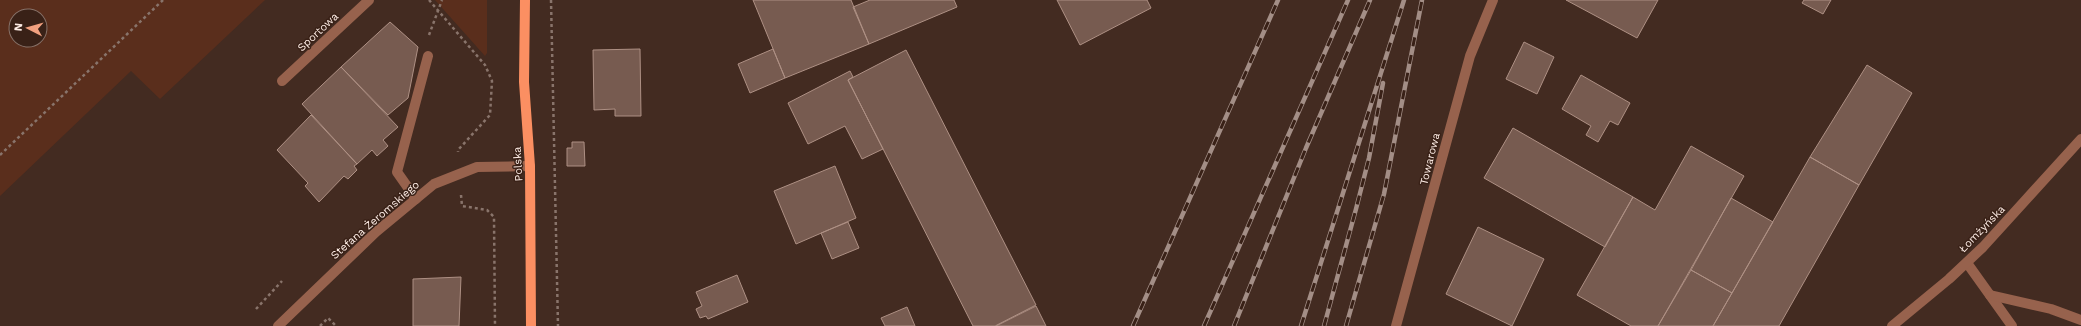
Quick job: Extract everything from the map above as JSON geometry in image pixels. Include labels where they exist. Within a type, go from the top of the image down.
[{"type":"main road","name":"Polska","points":[[525,0],[524,82],[530,166],[531,326]]},
{"type":"street","name":"Sportowa","points":[[282,81],[369,0]]},
{"type":"street","name":"Towarowa","points":[[1396,326],[1470,56],[1493,0]]},
{"type":"street","points":[[416,199],[397,172],[428,56]]},
{"type":"street","name":"Łomżyńska","points":[[1892,326],[1967,263],[2081,139]]},
{"type":"street","name":"Stefana Żeromskiego","points":[[278,326],[376,232],[434,184],[477,167],[530,166]]},
{"type":"street","points":[[1967,263],[2012,326]]},
{"type":"street","points":[[1990,295],[2051,308],[2081,320]]},
{"type":"path","points":[[0,155],[163,0]]},
{"type":"path","points":[[429,0],[485,64],[492,81],[490,115],[458,150]]},
{"type":"path","points":[[428,56],[429,36],[442,0]]},
{"type":"path","points":[[552,0],[558,326]]},
{"type":"path","points":[[462,206],[487,210],[494,217],[495,326]]},
{"type":"path","points":[[256,309],[282,281]]},
{"type":"path","points":[[320,326],[328,318],[336,326]]},
{"type":"shaded area","points":[[0,0],[265,0],[160,99],[131,71],[0,196]]},
{"type":"shaded area","points":[[435,0],[487,0],[487,53],[485,56]]},
{"type":"building","points":[[753,0],[851,0],[869,44],[785,78]]},
{"type":"building","points":[[870,0],[954,0],[957,7],[869,44],[853,7]]},
{"type":"building","points":[[1057,0],[1147,0],[1151,8],[1080,45]]},
{"type":"building","points":[[1566,0],[1658,0],[1637,38]]},
{"type":"building","points":[[1804,0],[1831,0],[1823,14],[1802,3]]},
{"type":"building","points":[[390,22],[418,47],[408,98],[388,115],[341,67]]},
{"type":"building","points":[[1524,42],[1554,57],[1537,94],[1506,79]]},
{"type":"building","points":[[640,49],[641,116],[615,116],[615,109],[594,110],[593,50]]},
{"type":"building","points":[[773,49],[785,78],[750,93],[738,64]]},
{"type":"building","points":[[906,50],[1036,305],[995,326],[973,326],[848,80]]},
{"type":"building","points":[[1867,65],[1912,93],[1859,185],[1810,157]]},
{"type":"building","points":[[341,67],[398,127],[383,140],[388,146],[377,156],[372,150],[357,164],[302,104]]},
{"type":"building","points":[[850,71],[853,77],[848,80],[883,149],[862,159],[845,126],[808,144],[788,103]]},
{"type":"building","points":[[1581,75],[1630,103],[1618,125],[1610,121],[1598,142],[1586,135],[1591,126],[1562,109]]},
{"type":"building","points":[[311,115],[357,164],[354,166],[357,170],[348,179],[344,176],[319,202],[305,186],[308,183],[277,150]]},
{"type":"building","points":[[1513,128],[1633,197],[1605,247],[1484,178]]},
{"type":"building","points":[[572,142],[584,142],[585,166],[567,166],[567,148],[572,148]]},
{"type":"building","points":[[1691,146],[1744,176],[1658,326],[1631,326],[1577,295],[1633,197],[1655,210]]},
{"type":"building","points":[[1810,157],[1859,185],[1779,326],[1713,326]]},
{"type":"building","points":[[835,166],[856,218],[796,244],[774,191]]},
{"type":"building","points":[[1731,198],[1773,222],[1732,293],[1691,270]]},
{"type":"building","points":[[848,222],[859,248],[832,259],[821,233]]},
{"type":"building","points":[[1478,227],[1544,259],[1512,326],[1446,294]]},
{"type":"building","points":[[1691,270],[1732,293],[1713,326],[1658,326]]},
{"type":"building","points":[[737,275],[748,302],[708,319],[706,316],[700,318],[696,309],[702,306],[696,292]]},
{"type":"building","points":[[461,277],[459,326],[413,326],[413,279]]},
{"type":"building","points":[[1036,306],[1046,326],[996,326]]},
{"type":"building","points":[[907,307],[915,326],[885,326],[881,318]]},
{"type":"railway","points":[[1133,326],[1278,0]]},
{"type":"railway","points":[[1204,326],[1348,0]]},
{"type":"railway","points":[[1234,326],[1306,148],[1370,0]]},
{"type":"railway","points":[[1301,326],[1404,0]]},
{"type":"railway","points":[[1346,326],[1384,194],[1422,0]]},
{"type":"railway","points":[[1324,326],[1369,158],[1383,83]]}]
